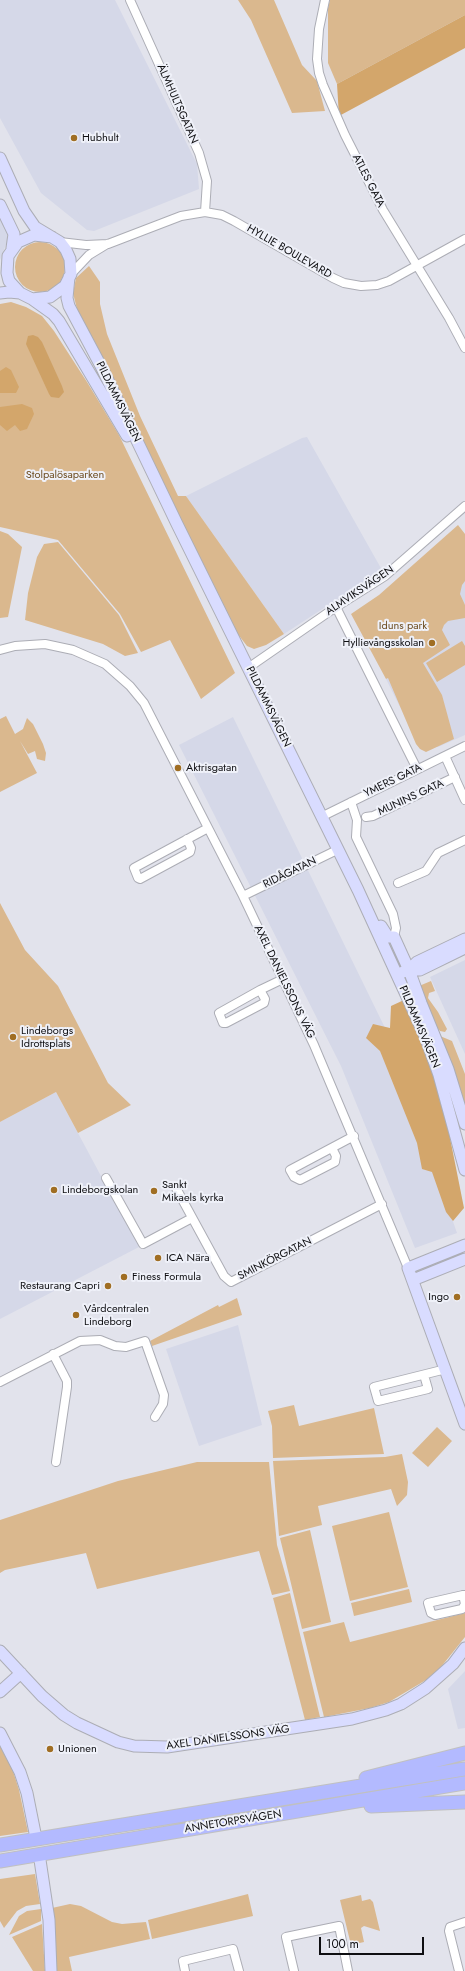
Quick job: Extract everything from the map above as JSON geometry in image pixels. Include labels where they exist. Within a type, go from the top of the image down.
[{"type":"main road","name":"PILDAMMSVÄGEN","points":[[0,158],[24,211],[35,227],[56,240],[66,250],[70,258],[70,276],[67,299],[69,306],[103,370],[177,524],[358,890],[425,1036],[439,1075],[465,1170]]},
{"type":"main road","name":"PILDAMMSVÄGEN","points":[[0,205],[14,234],[12,248],[3,268],[9,280],[20,293],[32,299],[53,314],[66,332],[177,524]]},
{"type":"main road","points":[[12,248],[26,237],[43,235],[56,240]]},
{"type":"main road","points":[[32,299],[41,299],[59,293],[70,276]]},
{"type":"main road","points":[[0,294],[9,292],[20,293]]},
{"type":"main road","name":"PILDAMMSVÄGEN","points":[[358,890],[388,938],[394,937],[409,970],[448,1069],[465,1124]]},
{"type":"main road","points":[[397,975],[409,970],[417,962],[465,939]]},
{"type":"main road","points":[[409,970],[420,970],[465,948]]},
{"type":"main road","points":[[408,1268],[465,1245]]},
{"type":"main road","points":[[413,1280],[465,1259]]},
{"type":"main road","name":"AXEL DANIELSSONS VÄG","points":[[408,1268],[465,1424]]},
{"type":"main road","name":"AXEL DANIELSSONS VÄG","points":[[0,1651],[64,1715],[103,1737],[134,1746],[167,1747],[352,1719],[386,1710],[401,1704],[426,1688],[453,1664],[465,1648]]},
{"type":"main road","points":[[0,1692],[21,1673]]},
{"type":"main road","points":[[0,1734],[20,1772],[27,1792],[35,1833]]},
{"type":"main road","points":[[226,1808],[360,1779],[465,1753]]},
{"type":"main road","name":"ANNETORPSVÄGEN","points":[[0,1845],[465,1769]]},
{"type":"main road","name":"ANNETORPSVÄGEN","points":[[0,1861],[465,1783]]},
{"type":"main road","points":[[268,1817],[381,1805],[465,1802]]},
{"type":"main road","points":[[40,1860],[49,1920],[51,1971]]},
{"type":"street","name":"ÄLMHULTSGATAN","points":[[130,0],[199,153],[207,180],[205,212]]},
{"type":"street","name":"ATLES GATA","points":[[325,0],[319,29],[317,59],[319,73],[345,135],[383,210],[465,348]]},
{"type":"street","name":"HYLLIE BOULEVARD","points":[[70,276],[89,255],[108,244],[182,216],[205,212],[228,218],[333,278],[354,286],[377,285],[389,281],[465,239]]},
{"type":"street","name":"HYLLIE BOULEVARD","points":[[56,240],[86,245],[108,244]]},
{"type":"street","name":"ALMVIKSVÄGEN","points":[[248,668],[336,607],[385,576],[465,506]]},
{"type":"street","points":[[336,607],[417,770]]},
{"type":"street","name":"AXEL DANIELSSONS VÄG","points":[[0,650],[45,644],[59,646],[92,658],[106,664],[119,674],[144,703],[243,896],[314,1045],[354,1136],[408,1268]]},
{"type":"street","name":"YMERS GATA","points":[[321,817],[465,746]]},
{"type":"street","points":[[445,756],[465,800]]},
{"type":"street","name":"MUNINS GATA","points":[[366,817],[373,816],[455,777]]},
{"type":"street","points":[[351,802],[357,820],[356,837],[393,914],[396,928],[394,937]]},
{"type":"street","points":[[186,839],[191,848],[190,852],[140,879],[138,878],[134,868],[186,839],[208,828]]},
{"type":"street","points":[[398,883],[426,871],[438,853],[465,840]]},
{"type":"street","name":"RIDÅGATAN","points":[[243,896],[337,850]]},
{"type":"street","points":[[260,990],[265,999],[264,1003],[226,1023],[223,1023],[218,1012],[260,990],[283,980]]},
{"type":"street","points":[[332,1148],[336,1156],[335,1162],[300,1180],[294,1177],[290,1170],[354,1136]]},
{"type":"street","points":[[106,1178],[143,1244],[193,1220],[176,1188]]},
{"type":"street","name":"SMINKÖRGATAN","points":[[193,1220],[224,1276],[231,1282],[382,1204]]},
{"type":"street","points":[[0,1382],[80,1341],[100,1340],[126,1347],[145,1341],[164,1394],[164,1404],[155,1416]]},
{"type":"street","points":[[53,1354],[67,1381],[56,1462]]},
{"type":"street","points":[[424,1375],[428,1389],[378,1401],[374,1387],[446,1369]]},
{"type":"street","points":[[459,1971],[449,1931],[450,1927],[465,1922]]},
{"type":"street","points":[[294,1971],[286,1937],[339,1926],[348,1971]]},
{"type":"street","points":[[185,1971],[183,1961],[233,1948],[238,1971]]},
{"type":"shaded area","points":[[0,0],[115,0],[197,164],[199,189],[94,231],[87,230],[41,193],[0,118]]},
{"type":"shaded area","points":[[465,15],[465,48],[339,116],[337,84]]},
{"type":"shaded area","points":[[0,216],[7,230],[7,242],[0,260]]},
{"type":"shaded area","points":[[33,335],[38,337],[42,342],[62,386],[64,392],[59,398],[51,397],[49,394],[26,344],[28,336]]},
{"type":"shaded area","points":[[6,367],[11,370],[19,387],[16,393],[0,393],[0,371]]},
{"type":"shaded area","points":[[22,404],[32,408],[34,414],[27,429],[20,431],[15,425],[7,431],[0,425],[0,407]]},
{"type":"shaded area","points":[[307,437],[382,570],[284,634],[186,496],[302,438]]},
{"type":"shaded area","name":"Hyllievångsskolan","points":[[465,565],[465,735],[438,747],[420,747],[386,679],[405,667]]},
{"type":"shaded area","points":[[233,717],[388,1034],[457,1233],[415,1248],[341,1066],[179,745]]},
{"type":"shaded area","points":[[465,960],[465,1054],[430,977]]},
{"type":"shaded area","points":[[404,1000],[421,1038],[449,1115],[450,1138],[464,1208],[453,1221],[446,1212],[432,1172],[422,1169],[417,1143],[380,1051],[366,1038],[373,1024],[390,1028],[391,1006]]},
{"type":"shaded area","name":"Lindeborgskolan","points":[[56,1092],[139,1247],[0,1319],[0,1122]]},
{"type":"shaded area","points":[[238,1325],[262,1425],[199,1446],[166,1349]]},
{"type":"shaded area","points":[[465,1671],[465,1728],[458,1729],[448,1689]]},
{"type":"green space","points":[[238,0],[274,0],[302,65],[317,81],[325,111],[292,113],[251,20]]},
{"type":"green space","points":[[330,0],[465,0],[465,15],[337,84],[328,63],[328,8]]},
{"type":"green space","points":[[35,242],[45,242],[58,249],[65,262],[65,272],[58,285],[45,292],[35,292],[26,288],[19,281],[15,272],[15,262],[19,253],[26,246]]},
{"type":"green space","points":[[89,266],[100,282],[100,304],[107,334],[140,416],[178,496],[186,496],[284,634],[266,645],[254,649],[247,646],[237,633],[78,313],[73,293],[76,278]]},
{"type":"green space","name":"Stolpalösaparken","points":[[11,302],[26,307],[42,316],[54,331],[87,382],[119,435],[235,673],[201,699],[170,640],[141,652],[120,614],[58,540],[0,527],[0,304]]},
{"type":"green space","name":"Iduns park","points":[[458,525],[465,534],[465,581],[462,585],[460,594],[465,605],[465,618],[448,621],[444,625],[442,630],[450,645],[423,663],[442,695],[454,739],[426,752],[420,749],[416,744],[388,678],[386,679],[351,614],[379,595]]},
{"type":"green space","points":[[0,531],[8,534],[22,547],[8,617],[0,618]]},
{"type":"green space","points":[[58,542],[119,615],[138,653],[125,656],[103,644],[25,620],[28,593],[37,557],[44,544]]},
{"type":"green space","points":[[462,641],[465,646],[465,665],[437,682],[426,663]]},
{"type":"green space","points":[[6,716],[15,734],[23,729],[27,718],[33,724],[46,753],[45,761],[37,759],[35,751],[28,754],[20,741],[37,773],[0,792],[0,719]]},
{"type":"green space","points":[[0,903],[25,950],[58,986],[108,1083],[131,1105],[78,1133],[56,1092],[0,1122]]},
{"type":"green space","points":[[431,981],[435,991],[429,993],[428,998],[438,1012],[447,1029],[445,1032],[440,1031],[436,1026],[419,986]]},
{"type":"green space","points":[[440,1036],[452,1041],[465,1074],[465,1107]]},
{"type":"green space","points":[[237,1298],[242,1315],[152,1346],[150,1341],[218,1305],[219,1307]]},
{"type":"green space","points":[[294,1405],[299,1426],[374,1408],[384,1454],[273,1458],[272,1426],[268,1411]]},
{"type":"green space","points":[[437,1427],[452,1441],[428,1467],[412,1453]]},
{"type":"green space","points":[[402,1454],[408,1482],[407,1495],[397,1506],[391,1489],[318,1506],[322,1525],[279,1536],[273,1461],[385,1457]]},
{"type":"green space","points":[[197,1462],[269,1462],[277,1545],[290,1591],[272,1595],[259,1551],[97,1589],[86,1553],[5,1570],[0,1573],[0,1520],[118,1481]]},
{"type":"green space","points":[[389,1512],[408,1587],[350,1601],[332,1526]]},
{"type":"green space","points":[[310,1530],[331,1622],[302,1629],[280,1538]]},
{"type":"green space","points":[[409,1589],[412,1602],[354,1616],[351,1603]]},
{"type":"green space","points":[[290,1593],[320,1717],[305,1720],[273,1598]]},
{"type":"green space","points":[[465,1613],[465,1637],[441,1667],[426,1680],[389,1702],[370,1708],[324,1717],[303,1632],[344,1622],[350,1642]]},
{"type":"green space","points":[[0,1746],[13,1771],[19,1790],[28,1832],[0,1836]]},
{"type":"green space","points":[[35,1874],[40,1904],[26,1906],[17,1911],[4,1928],[0,1921],[0,1879]]},
{"type":"green space","points":[[248,1894],[253,1916],[152,1939],[148,1920]]},
{"type":"green space","points":[[361,1895],[362,1901],[370,1899],[373,1902],[380,1931],[364,1926],[361,1928],[364,1942],[351,1945],[340,1900]]},
{"type":"green space","points":[[70,1904],[81,1906],[112,1922],[122,1924],[146,1922],[150,1939],[69,1957],[72,1971],[56,1971],[52,1908]]},
{"type":"green space","points":[[41,1909],[41,1921],[9,1935],[19,1916],[27,1911]]},
{"type":"green space","points":[[42,1924],[45,1971],[33,1971],[12,1937]]},
{"type":"place","name":"Hubhult","points":[[74,138]]},
{"type":"place","name":"Hyllievångsskolan","points":[[432,643]]},
{"type":"place","name":"Aktrisgatan","points":[[178,768]]},
{"type":"place","name":"Lindeborgs Idrottsplats","points":[[13,1037]]},
{"type":"place","name":"Lindeborgskolan","points":[[54,1190]]},
{"type":"place","name":"Sankt Mikaels kyrka","points":[[154,1191]]},
{"type":"place","name":"ICA Nära","points":[[158,1258]]},
{"type":"place","name":"Finess Formula","points":[[124,1277]]},
{"type":"place","name":"Restaurang Capri","points":[[108,1286]]},
{"type":"place","name":"Ingo","points":[[457,1297]]},
{"type":"place","name":"Vårdcentralen Lindeborg","points":[[76,1315]]},
{"type":"place","name":"Unionen","points":[[50,1749]]}]
